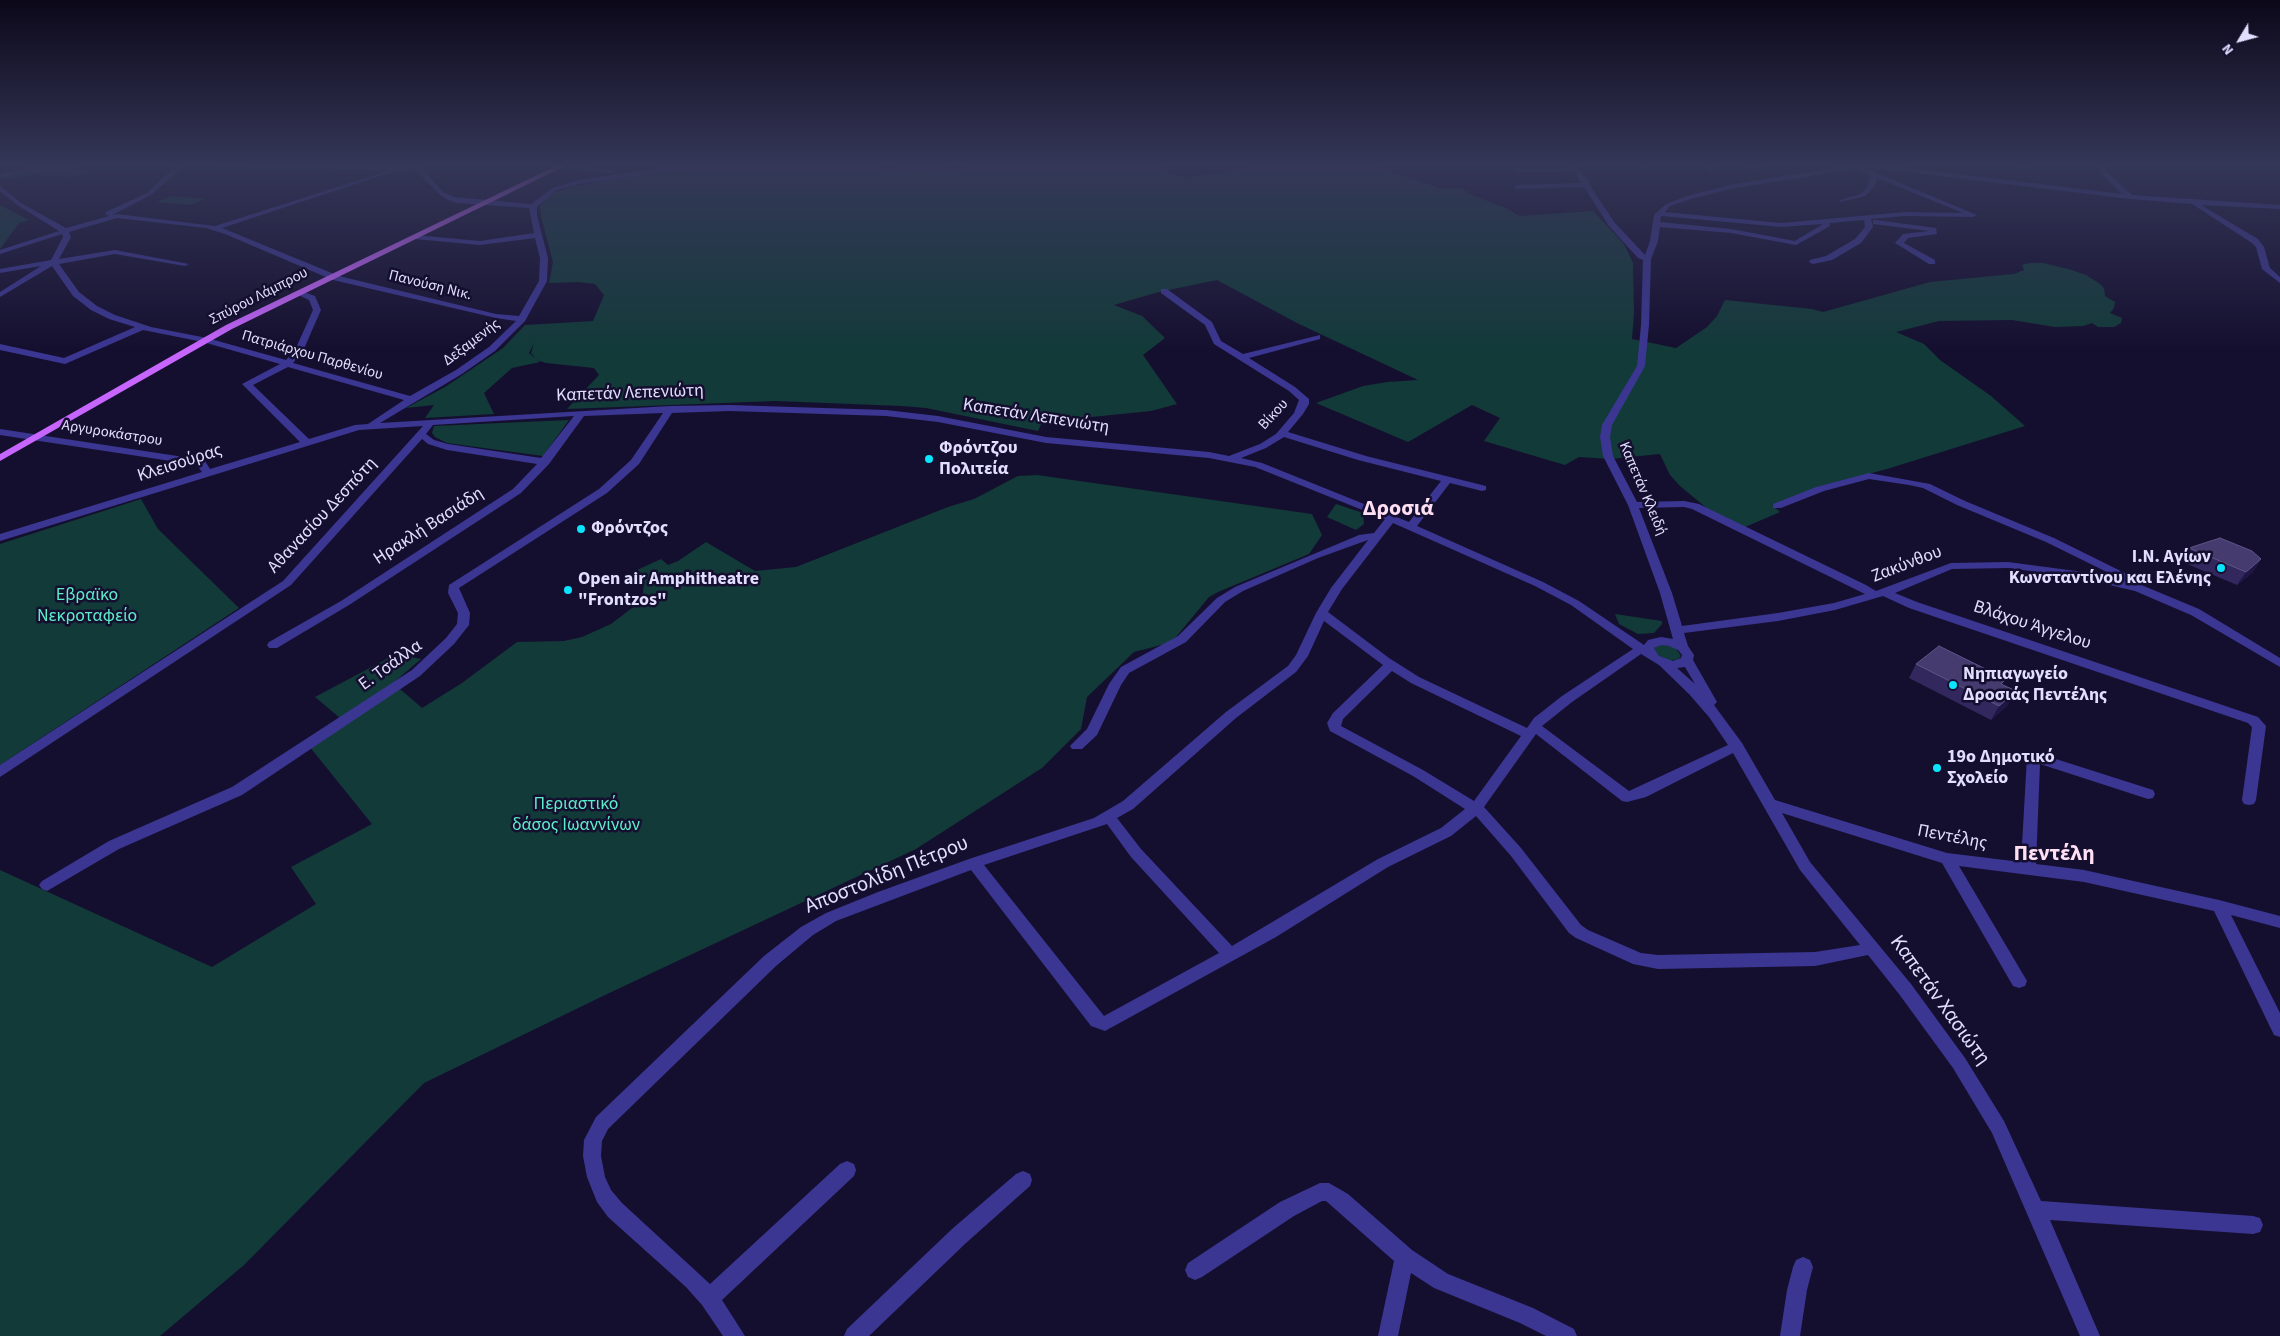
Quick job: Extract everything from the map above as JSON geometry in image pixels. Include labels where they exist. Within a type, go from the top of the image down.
[{"type":"main road","name":"Σπύρου Λάμπρου","points":[[0,458],[204,340],[298,292],[437,226]]},
{"type":"street","points":[[0,295],[54,262],[67,237],[65,231],[57,226]]},
{"type":"street","points":[[0,252],[79,226]]},
{"type":"street","points":[[204,226],[216,228],[221,226]]},
{"type":"street","name":"Δεξαμενής","points":[[371,425],[476,361],[506,337],[522,318],[544,275],[544,258],[536,226]]},
{"type":"street","points":[[1614,226],[1640,256],[1647,259]]},
{"type":"street","name":"Καπετάν Κλειδή","points":[[1656,226],[1654,242],[1647,259],[1645,325],[1641,366],[1607,425],[1604,436],[1610,461],[1633,505],[1682,647],[1688,655],[1687,660]]},
{"type":"street","points":[[1681,226],[1731,231],[1796,243],[1823,226]]},
{"type":"street","points":[[1813,262],[1829,258],[1858,241],[1868,226]]},
{"type":"street","points":[[1911,226],[1933,230],[1934,232],[1904,237],[1899,243],[1932,262]]},
{"type":"street","points":[[2231,226],[2255,241],[2260,247],[2266,269],[2280,281]]},
{"type":"street","name":"Πανούση Νικ.","points":[[216,228],[331,276],[491,315],[522,318]]},
{"type":"street","points":[[415,237],[480,243],[538,235]]},
{"type":"street","points":[[0,270],[115,252],[185,264]]},
{"type":"street","name":"Πατριάρχου Παρθενίου","points":[[54,262],[58,271],[83,300],[104,313],[143,327],[204,340],[412,399]]},
{"type":"street","points":[[298,292],[312,298],[317,311],[299,351],[287,364],[248,384],[306,442]]},
{"type":"street","points":[[1164,292],[1206,322],[1210,326],[1215,340],[1240,358],[1317,337]]},
{"type":"street","points":[[0,346],[65,361],[143,327]]},
{"type":"street","name":"Βίκου","points":[[1233,458],[1263,446],[1282,433],[1298,414],[1304,400],[1292,389],[1240,358]]},
{"type":"street","name":"Καπετάν Λεπενιώτη","points":[[371,425],[670,409],[783,408],[886,413],[938,419],[1067,443],[1233,458],[1284,475],[1411,526],[1552,590],[1647,645]]},
{"type":"street","name":"Ε. Τσάλλα","points":[[47,885],[114,845],[237,791],[416,673],[450,641],[463,625],[464,613],[453,587],[603,491],[635,462],[670,409]]},
{"type":"street","name":"Ηρακλή Βασιάδη","points":[[273,644],[338,607],[499,504],[522,487],[545,462],[581,413]]},
{"type":"street","name":"Αθανασίου Δεσπότη","points":[[0,772],[273,594],[292,579],[431,422]]},
{"type":"street","name":"Κλεισούρας","points":[[0,538],[306,442],[371,425]]},
{"type":"street","name":"Αργυροκάστρου","points":[[0,432],[197,462],[201,463],[208,472]]},
{"type":"street","points":[[1282,433],[1447,480],[1482,488]]},
{"type":"street","points":[[421,434],[431,442],[447,447],[545,462]]},
{"type":"street","points":[[1777,506],[1820,490],[1869,476],[1909,482],[1926,486],[1969,507],[2050,540],[2131,579],[2139,588]]},
{"type":"street","points":[[1411,526],[1447,480]]},
{"type":"street","name":"Βλάχου Άγγελου","points":[[1633,505],[1684,504],[1695,506],[1862,587],[2253,720],[2259,726],[2249,800]]},
{"type":"street","name":"Αποστολίδη Πέτρου","points":[[735,1336],[709,1298],[674,1261],[616,1210],[604,1196],[596,1177],[592,1156],[593,1140],[598,1128],[770,960],[807,931],[831,917],[883,896],[1109,817],[1140,797],[1231,715],[1292,669],[1302,656],[1322,613],[1337,588],[1392,518]]},
{"type":"street","points":[[1077,746],[1092,732],[1115,684],[1125,670],[1182,639],[1221,600],[1239,589],[1314,556],[1362,537],[1378,536]]},
{"type":"street","name":"Ζακύνθου","points":[[1677,630],[1778,617],[1881,594],[1945,567],[1973,564],[2018,566],[2076,574],[2139,588],[2195,612],[2280,663]]},
{"type":"street","points":[[1322,613],[1391,665],[1438,692],[1532,730],[1627,797],[1640,793],[1737,746]]},
{"type":"street","points":[[974,863],[1097,1021],[1105,1024],[1270,933],[1382,863],[1439,836],[1476,808],[1532,730],[1567,699],[1647,645],[1677,630]]},
{"type":"street","points":[[1647,645],[1672,642],[1682,647]]},
{"type":"street","name":"Καπετάν Χασιώτη","points":[[1647,645],[1694,691],[1714,714],[1737,746],[1805,866],[1934,1028],[1981,1099],[2012,1155],[2034,1210],[2090,1336]]},
{"type":"street","points":[[1664,663],[1676,665],[1687,660]]},
{"type":"street","name":"Καπετάν Χασιώτη","points":[[1687,660],[1712,702],[1714,714]]},
{"type":"street","points":[[1391,665],[1338,716],[1334,723],[1335,728],[1418,773],[1486,816],[1575,929],[1587,937],[1639,959],[1673,962],[1815,959],[1839,956],[1872,948]]},
{"type":"street","points":[[2028,868],[2034,757],[2148,794]]},
{"type":"street","name":"Πεντέλης","points":[[1768,803],[1859,834],[1947,859],[2084,876],[2219,906],[2280,922]]},
{"type":"street","points":[[1109,817],[1136,853],[1230,955]]},
{"type":"street","points":[[1947,859],[2019,981]]},
{"type":"street","points":[[2219,906],[2280,1030]]},
{"type":"street","points":[[709,1298],[847,1170]]},
{"type":"street","points":[[854,1336],[959,1236],[1023,1180]]},
{"type":"street","points":[[1195,1270],[1287,1208],[1320,1192],[1329,1192],[1341,1200],[1405,1257],[1441,1281],[1526,1315],[1568,1336]]},
{"type":"street","points":[[2034,1210],[2253,1224]]},
{"type":"street","points":[[1388,1336],[1405,1257]]},
{"type":"street","points":[[1790,1336],[1793,1309],[1803,1267]]},
{"type":"green space","points":[[0,226],[17,226],[0,249]]},
{"type":"green space","points":[[544,226],[1607,226],[1624,244],[1633,263],[1634,314],[1632,339],[1676,348],[1707,327],[1717,316],[1725,300],[1812,309],[1823,312],[1930,282],[2014,274],[2024,270],[2022,265],[2030,263],[2043,263],[2086,275],[2100,284],[2104,288],[2105,296],[2115,302],[2114,308],[2110,313],[2122,318],[2121,323],[2114,327],[2098,327],[2092,323],[2083,326],[2055,327],[2012,320],[1939,321],[1896,332],[1924,344],[1940,360],[1991,396],[2025,426],[1887,469],[1822,486],[1772,505],[1780,512],[1743,528],[1709,510],[1680,486],[1670,475],[1660,454],[1610,459],[1579,457],[1565,465],[1484,441],[1500,418],[1472,405],[1408,442],[1316,403],[1363,386],[1418,380],[1297,323],[1217,280],[1159,292],[1114,305],[1142,316],[1165,338],[1143,355],[1177,404],[1151,411],[1042,422],[1038,431],[926,408],[901,406],[775,401],[567,409],[599,375],[594,368],[546,363],[538,360],[540,362],[512,368],[484,393],[494,414],[425,418],[434,405],[406,408],[445,387],[503,348],[525,325],[593,321],[604,295],[595,284],[578,282],[549,283],[553,262]]},
{"type":"green space","points":[[569,420],[543,456],[447,443],[435,437],[432,433],[434,426]]},
{"type":"green space","name":"Περιαστικό δάσος Ιωαννίνων","points":[[1037,475],[1312,514],[1322,535],[1309,554],[1209,597],[1176,637],[1165,644],[1134,652],[1087,697],[1081,729],[1042,768],[916,849],[605,995],[424,1083],[244,1265],[160,1336],[0,1336],[0,870],[212,967],[316,904],[291,867],[372,824],[309,746],[346,723],[315,697],[396,654],[421,659],[393,683],[422,708],[462,683],[517,642],[564,641],[582,637],[611,624],[636,605],[643,593],[644,582],[637,570],[661,559],[668,565],[678,561],[706,542],[755,571],[796,567],[948,507],[974,499],[1018,476]]},
{"type":"green space","name":"Εβραϊκο Νεκροταφείο","points":[[141,499],[158,529],[239,608],[0,765],[0,544]]},
{"type":"green space","points":[[1336,504],[1363,513],[1364,524],[1356,530],[1327,517]]},
{"type":"green space","points":[[1615,614],[1662,621],[1662,624],[1654,633],[1638,634],[1619,624]]},
{"type":"green space","points":[[1661,644],[1675,647],[1681,656],[1671,661],[1659,657],[1654,648]]},
{"type":"building","points":[[2220,538],[2252,551],[2261,559],[2246,572],[2189,548]]},
{"type":"building","points":[[1939,646],[2006,679],[2001,684],[2016,691],[1999,706],[1916,664]]},
{"type":"place","name":"Φρόντζου Πολιτεία","points":[[929,459]]},
{"type":"place","name":"Φρόντζος","points":[[581,529]]},
{"type":"place","name":"Ι.Ν. Αγίων Κωνσταντίνου και Ελένης","points":[[2221,568]]},
{"type":"place","name":"Open air Amphitheatre \"Frontzos\"","points":[[568,590]]},
{"type":"place","name":"Νηπιαγωγείο Δροσιάς Πεντέλης","points":[[1953,685]]},
{"type":"place","name":"19ο Δημοτικό Σχολείο","points":[[1937,768]]},
{"type":"district","name":"Δροσιά","points":[[1398,510]]},
{"type":"district","name":"Πεντέλη","points":[[2054,855]]}]
